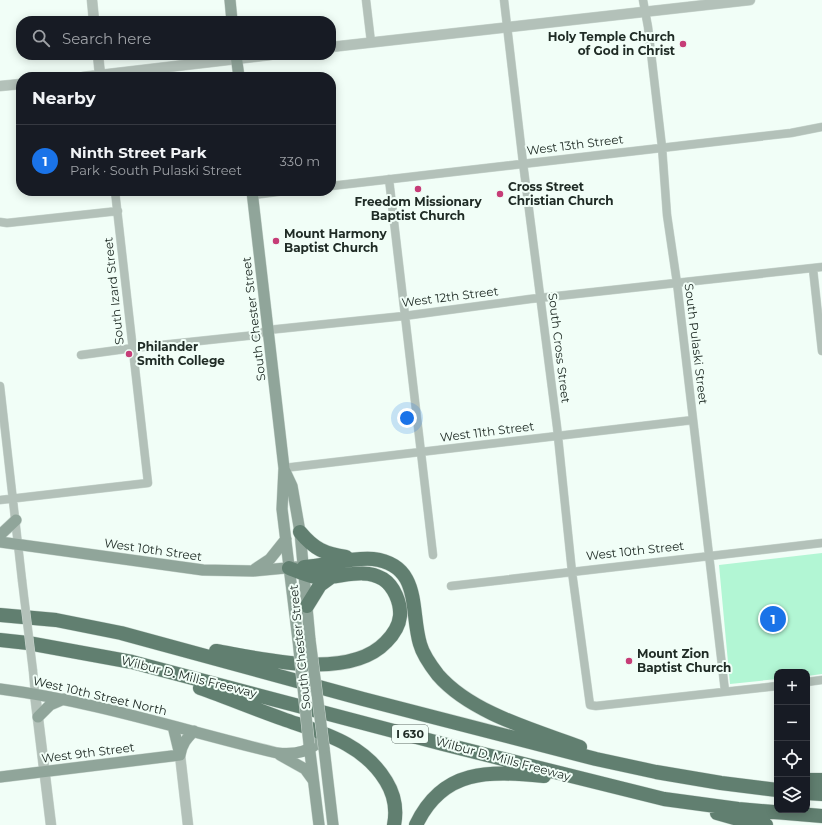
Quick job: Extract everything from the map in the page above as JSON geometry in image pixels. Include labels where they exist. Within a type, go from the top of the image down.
[{"type":"highway","points":[[300,532],[308,543],[325,553],[360,560]]},
{"type":"highway","points":[[289,568],[304,570],[345,560],[373,559],[382,561],[397,568],[408,582],[412,592],[418,634],[423,651],[438,675],[460,694],[483,708],[521,725],[633,767]]},
{"type":"highway","points":[[121,633],[262,659],[299,664],[332,664],[360,658],[379,648],[390,637],[398,623],[399,607],[393,589],[386,581],[374,575],[365,573],[330,577],[314,577],[304,570]]},
{"type":"highway","points":[[307,606],[320,585],[330,577]]},
{"type":"highway","name":"Wilbur D. Mills Freeway","points":[[0,615],[56,620],[121,633],[363,699],[596,760],[721,783],[774,790]]},
{"type":"highway","name":"Wilbur D. Mills Freeway","points":[[0,640],[132,662],[580,779],[664,799],[738,809],[822,816]]},
{"type":"highway","points":[[132,662],[328,734],[356,749],[374,765],[388,785],[394,801],[394,825]]},
{"type":"highway","points":[[416,825],[425,807],[438,793],[466,778],[501,773],[580,779]]},
{"type":"highway","points":[[810,780],[822,780]]},
{"type":"highway","points":[[721,783],[774,781]]},
{"type":"highway","points":[[810,793],[822,794]]},
{"type":"highway","points":[[664,799],[745,821],[766,825]]},
{"type":"main road","points":[[230,0],[232,16]]},
{"type":"main road","points":[[236,60],[238,72]]},
{"type":"main road","name":"South Chester Street","points":[[252,196],[284,468],[282,509],[298,640],[316,745],[333,825]]},
{"type":"main road","name":"South Chester Street","points":[[284,468],[292,486],[300,532],[304,570],[316,745],[313,780],[320,825]]},
{"type":"main road","points":[[0,535],[16,520]]},
{"type":"main road","points":[[253,571],[270,559],[286,539]]},
{"type":"main road","name":"West 10th Street","points":[[0,542],[203,570],[253,571],[289,568]]},
{"type":"main road","name":"West 10th Street North","points":[[0,689],[64,699],[194,731]]},
{"type":"main road","points":[[38,717],[50,705],[64,699]]},
{"type":"main road","points":[[173,726],[180,755]]},
{"type":"main road","points":[[180,755],[181,747],[184,741],[194,731],[277,753],[288,754],[316,745]]},
{"type":"main road","points":[[277,753],[305,769],[313,780]]},
{"type":"main road","name":"West 9th Street","points":[[0,776],[180,755]]},
{"type":"street","points":[[92,0],[94,16]]},
{"type":"street","points":[[366,0],[371,42]]},
{"type":"street","name":"South Cross Street","points":[[504,0],[558,436],[572,572],[588,699],[590,705],[596,706],[725,691]]},
{"type":"street","name":"South Pulaski Street","points":[[643,0],[662,147],[667,215],[694,420],[725,691]]},
{"type":"street","points":[[336,46],[750,0]]},
{"type":"street","points":[[97,72],[98,60]]},
{"type":"street","points":[[126,72],[214,60]]},
{"type":"street","points":[[0,86],[16,84]]},
{"type":"street","name":"West 13th Street","points":[[336,185],[790,133],[822,127]]},
{"type":"street","points":[[389,179],[433,555]]},
{"type":"street","name":"South Izard Street","points":[[13,499],[148,483],[116,196]]},
{"type":"street","points":[[0,222],[7,223],[118,211]]},
{"type":"street","name":"West 12th Street","points":[[81,355],[256,334],[268,330],[404,316],[540,298],[822,267]]},
{"type":"street","points":[[813,269],[822,351]]},
{"type":"street","points":[[0,386],[51,825]]},
{"type":"street","name":"West 11th Street","points":[[284,468],[694,420]]},
{"type":"street","points":[[0,500],[13,499]]},
{"type":"street","name":"West 10th Street","points":[[451,586],[822,543]]},
{"type":"street","points":[[810,682],[822,680]]},
{"type":"street","points":[[725,691],[774,686]]},
{"type":"street","points":[[180,755],[188,825]]},
{"type":"green space","points":[[822,553],[822,674],[810,676],[810,669],[774,669],[774,679],[730,684],[719,565]]},
{"type":"place","name":"Holy Temple Church of God in Christ","points":[[683,44]]},
{"type":"place","name":"Freedom Missionary Baptist Church","points":[[418,189]]},
{"type":"place","name":"Cross Street Christian Church","points":[[500,194]]},
{"type":"place","name":"Mount Harmony Baptist Church","points":[[276,241]]},
{"type":"place","name":"Philander Smith College","points":[[129,354]]},
{"type":"place","name":"Ninth Street Park","points":[[773,619]]},
{"type":"place","name":"Mount Zion Baptist Church","points":[[629,661]]}]
